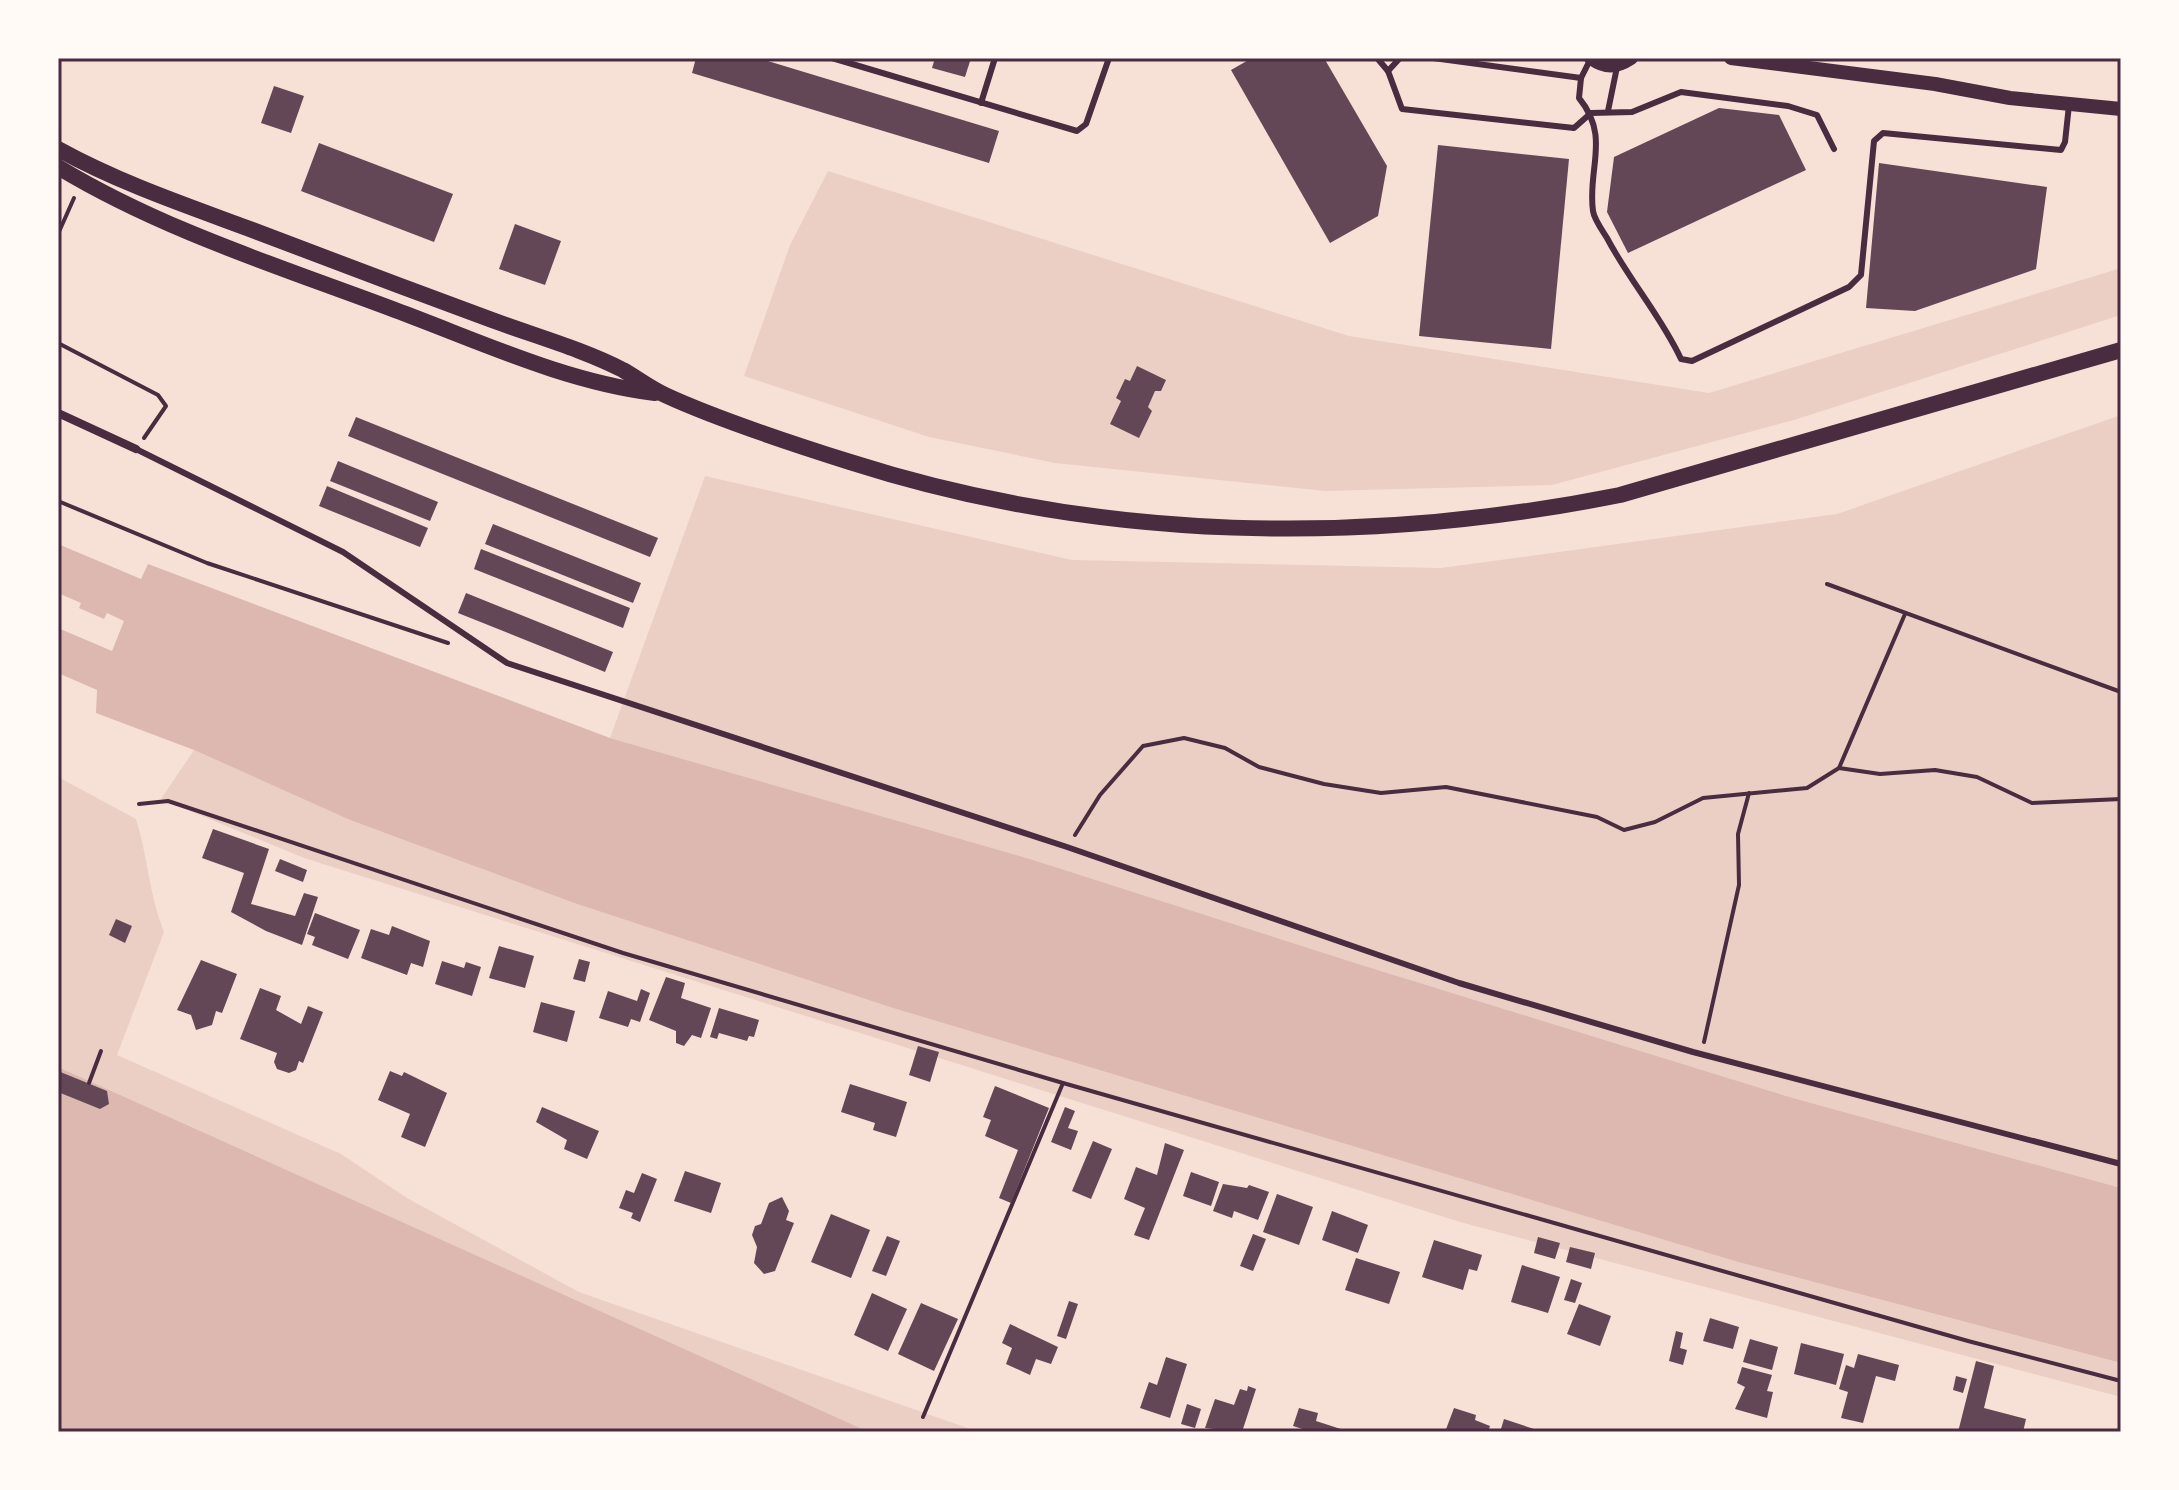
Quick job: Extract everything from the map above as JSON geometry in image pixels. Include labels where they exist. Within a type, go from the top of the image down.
[{"type":"main road","points":[[58,149],[131,185],[620,369],[665,395],[848,462],[980,496],[1095,517],[1188,527],[1307,531],[1473,520],[1620,495],[2121,350]]},
{"type":"main road","points":[[58,167],[150,215],[518,356],[615,388],[665,395]]},
{"type":"street","points":[[1591,59],[1603,66],[1618,66],[1631,58]]},
{"type":"street","points":[[1731,58],[2069,105],[2121,109]]},
{"type":"street","points":[[58,413],[136,449]]},
{"type":"lane","points":[[832,58],[1077,131],[1086,124],[1109,58]]},
{"type":"lane","points":[[981,103],[995,58]]},
{"type":"lane","points":[[1377,58],[1388,71],[1402,109],[1574,128],[1591,113],[1632,112],[1681,92],[1788,106],[1817,115],[1834,149]]},
{"type":"lane","points":[[1388,71],[1400,58]]},
{"type":"lane","points":[[1433,58],[1581,78]]},
{"type":"lane","points":[[1591,59],[1581,78],[1579,98],[1591,113],[1598,148],[1593,212],[1624,271],[1669,333],[1681,359],[1692,361],[1849,287],[1861,275],[1874,141],[1883,133],[2061,150],[2065,142],[2069,105]]},
{"type":"lane","points":[[1608,111],[1618,66]]},
{"type":"lane","points":[[136,449],[343,552],[507,663],[1067,847],[1459,983],[1703,1055],[2121,1164]]},
{"type":"path","points":[[58,234],[81,181]]},
{"type":"path","points":[[58,343],[158,395],[166,406],[136,449]]},
{"type":"path","points":[[58,501],[207,563],[462,648]]},
{"type":"path","points":[[1827,584],[2121,692]]},
{"type":"path","points":[[1067,847],[1100,795],[1143,746],[1184,738],[1225,748],[1259,767],[1324,784],[1381,793],[1446,787],[1597,817],[1624,830],[1655,822],[1703,798],[1807,788],[1839,768],[1905,614]]},
{"type":"path","points":[[1839,768],[1880,774],[1935,770],[1977,777],[2032,803],[2121,799]]},
{"type":"path","points":[[1703,1055],[1704,1035],[1739,885],[1738,834],[1749,793]]},
{"type":"path","points":[[139,804],[168,801],[623,953],[1063,1083],[1968,1341],[2121,1381]]},
{"type":"path","points":[[89,1083],[101,1051]]},
{"type":"path","points":[[923,1417],[1063,1083]]},
{"type":"shaded area","points":[[828,171],[1349,336],[1709,393],[2121,268],[2121,315],[1794,420],[1552,485],[1325,491],[1055,463],[929,437],[744,376],[790,245]]},
{"type":"shaded area","points":[[2121,415],[2121,1188],[1793,1098],[1030,859],[610,738],[705,476],[1072,560],[1441,568],[1837,514]]},
{"type":"shaded area","points":[[58,544],[141,579],[148,564],[610,738],[1030,859],[1793,1098],[2121,1188],[2121,1363],[1738,1262],[893,1008],[574,903],[350,820],[194,750],[96,713],[97,690],[58,673],[58,628],[112,651],[124,621],[107,613],[104,619],[79,608],[81,603],[58,593]]},
{"type":"shaded area","points":[[194,750],[350,820],[574,903],[893,1008],[1738,1262],[2121,1363],[2121,1397],[1460,1222],[304,858],[161,799]]},
{"type":"shaded area","points":[[58,777],[136,819],[164,932],[117,1055],[341,1154],[407,1198],[579,1292],[979,1432],[869,1432],[58,1067]]},
{"type":"shaded area","points":[[58,1067],[869,1432],[58,1432]]},
{"type":"building","points":[[696,58],[758,58],[999,131],[989,163],[692,73]]},
{"type":"building","points":[[935,58],[971,58],[965,77],[932,68]]},
{"type":"building","points":[[1252,58],[1324,58],[1387,166],[1378,216],[1330,243],[1231,70]]},
{"type":"building","points":[[274,86],[304,96],[291,133],[261,123]]},
{"type":"building","points":[[1719,108],[1779,115],[1806,170],[1628,253],[1607,212],[1614,157]]},
{"type":"building","points":[[319,143],[453,194],[434,242],[301,191]]},
{"type":"building","points":[[1438,145],[1569,159],[1551,349],[1419,336]]},
{"type":"building","points":[[1879,163],[2047,187],[2036,269],[1915,311],[1866,308]]},
{"type":"building","points":[[515,224],[561,241],[545,285],[499,269]]},
{"type":"building","points":[[1137,366],[1166,380],[1161,391],[1155,391],[1148,407],[1152,411],[1139,438],[1110,424],[1121,401],[1116,398],[1125,379],[1130,381]]},
{"type":"building","points":[[356,417],[658,538],[650,557],[348,436]]},
{"type":"building","points":[[338,461],[438,502],[430,521],[330,481]]},
{"type":"building","points":[[327,486],[428,528],[420,547],[319,506]]},
{"type":"building","points":[[493,524],[641,583],[633,603],[485,544]]},
{"type":"building","points":[[481,549],[630,608],[623,628],[474,569]]},
{"type":"building","points":[[466,593],[613,652],[605,672],[458,613]]},
{"type":"building","points":[[213,829],[269,849],[251,904],[295,916],[304,893],[318,897],[302,945],[266,931],[231,912],[244,873],[202,858]]},
{"type":"building","points":[[280,859],[307,870],[303,882],[275,871]]},
{"type":"building","points":[[315,913],[360,930],[348,959],[312,945],[315,937],[307,934]]},
{"type":"building","points":[[116,919],[132,926],[125,943],[109,935]]},
{"type":"building","points":[[392,926],[430,941],[423,967],[411,963],[407,975],[361,958],[371,929],[389,935]]},
{"type":"building","points":[[499,946],[534,956],[525,988],[489,978]]},
{"type":"building","points":[[579,959],[590,962],[585,982],[573,979]]},
{"type":"building","points":[[201,960],[237,974],[222,1013],[216,1011],[212,1025],[196,1030],[191,1015],[177,1010]]},
{"type":"building","points":[[442,961],[464,968],[466,962],[481,967],[472,996],[435,984]]},
{"type":"building","points":[[666,977],[685,983],[681,998],[711,1008],[701,1038],[692,1035],[684,1046],[676,1043],[676,1031],[649,1020]]},
{"type":"building","points":[[260,988],[281,996],[276,1010],[301,1024],[308,1006],[323,1012],[303,1063],[299,1061],[296,1070],[289,1073],[277,1069],[274,1062],[277,1053],[240,1039]]},
{"type":"building","points":[[641,989],[650,993],[640,1022],[631,1019],[628,1027],[599,1018],[608,991],[637,1001]]},
{"type":"building","points":[[541,1002],[575,1011],[567,1042],[533,1032]]},
{"type":"building","points":[[719,1008],[759,1020],[754,1037],[749,1036],[747,1041],[719,1033],[717,1039],[710,1037]]},
{"type":"building","points":[[918,1046],[939,1052],[930,1082],[909,1075]]},
{"type":"building","points":[[58,1071],[107,1091],[109,1104],[100,1109],[58,1092]]},
{"type":"building","points":[[390,1071],[402,1076],[404,1072],[447,1093],[425,1147],[401,1137],[410,1114],[378,1100]]},
{"type":"building","points":[[850,1084],[907,1102],[896,1137],[873,1130],[875,1123],[841,1112]]},
{"type":"building","points":[[995,1086],[1049,1108],[1011,1203],[999,1198],[1018,1150],[985,1136],[991,1120],[983,1117]]},
{"type":"building","points":[[542,1107],[599,1131],[587,1159],[564,1149],[567,1140],[536,1122]]},
{"type":"building","points":[[1065,1107],[1075,1111],[1068,1128],[1078,1131],[1071,1150],[1051,1142]]},
{"type":"building","points":[[1093,1141],[1112,1149],[1091,1199],[1072,1191]]},
{"type":"building","points":[[1165,1143],[1184,1150],[1149,1240],[1134,1235],[1145,1208],[1124,1199],[1136,1167],[1157,1175]]},
{"type":"building","points":[[685,1171],[721,1183],[711,1213],[674,1201]]},
{"type":"building","points":[[1191,1172],[1219,1182],[1211,1206],[1183,1196]]},
{"type":"building","points":[[642,1173],[657,1179],[640,1222],[631,1218],[633,1213],[619,1208],[626,1190],[634,1193]]},
{"type":"building","points":[[1223,1184],[1247,1188],[1249,1185],[1269,1192],[1258,1220],[1234,1211],[1232,1218],[1213,1211]]},
{"type":"building","points":[[1277,1194],[1313,1207],[1299,1245],[1263,1232]]},
{"type":"building","points":[[782,1197],[789,1211],[786,1220],[794,1223],[775,1271],[764,1274],[754,1263],[757,1247],[752,1235],[755,1226],[761,1224],[769,1203]]},
{"type":"building","points":[[1332,1211],[1368,1225],[1358,1253],[1322,1240]]},
{"type":"building","points":[[831,1214],[870,1230],[851,1278],[811,1262]]},
{"type":"building","points":[[1253,1234],[1266,1239],[1253,1271],[1240,1266]]},
{"type":"building","points":[[887,1236],[900,1241],[886,1276],[872,1271]]},
{"type":"building","points":[[1538,1237],[1560,1243],[1555,1259],[1534,1253]]},
{"type":"building","points":[[1434,1240],[1482,1255],[1477,1271],[1469,1269],[1463,1290],[1422,1277]]},
{"type":"building","points":[[1570,1247],[1595,1253],[1591,1269],[1566,1262]]},
{"type":"building","points":[[1356,1258],[1400,1272],[1389,1304],[1345,1290]]},
{"type":"building","points":[[1522,1265],[1560,1277],[1548,1313],[1511,1302]]},
{"type":"building","points":[[1571,1279],[1582,1283],[1575,1303],[1564,1300]]},
{"type":"building","points":[[872,1293],[907,1309],[888,1351],[854,1335]]},
{"type":"building","points":[[1069,1301],[1078,1304],[1066,1339],[1057,1336]]},
{"type":"building","points":[[921,1303],[958,1319],[934,1371],[898,1354]]},
{"type":"building","points":[[1579,1304],[1611,1316],[1600,1346],[1567,1334]]},
{"type":"building","points":[[1710,1318],[1739,1327],[1733,1349],[1703,1341]]},
{"type":"building","points":[[1010,1324],[1058,1347],[1051,1364],[1036,1359],[1030,1375],[1006,1364],[1012,1348],[1002,1343]]},
{"type":"building","points":[[1676,1331],[1683,1333],[1680,1348],[1687,1350],[1683,1365],[1669,1361]]},
{"type":"building","points":[[1750,1339],[1778,1347],[1772,1370],[1743,1362]]},
{"type":"building","points":[[1801,1343],[1844,1354],[1836,1385],[1794,1374]]},
{"type":"building","points":[[1858,1354],[1899,1365],[1895,1381],[1876,1376],[1863,1423],[1841,1418],[1848,1392],[1839,1389],[1846,1365],[1854,1368]]},
{"type":"building","points":[[1166,1357],[1187,1364],[1170,1418],[1140,1408],[1149,1382],[1157,1385]]},
{"type":"building","points":[[1976,1361],[1994,1366],[1984,1408],[2026,1419],[2023,1432],[1958,1432]]},
{"type":"building","points":[[1742,1367],[1772,1375],[1767,1391],[1773,1392],[1767,1418],[1735,1409],[1745,1387],[1737,1383]]},
{"type":"building","points":[[1956,1376],[1967,1379],[1963,1393],[1953,1390]]},
{"type":"building","points":[[1248,1386],[1256,1389],[1242,1432],[1205,1428],[1215,1399],[1234,1405],[1240,1389],[1247,1391]]},
{"type":"building","points":[[1187,1404],[1201,1409],[1195,1428],[1181,1424]]},
{"type":"building","points":[[1299,1408],[1318,1413],[1316,1421],[1350,1432],[1312,1432],[1293,1426]]},
{"type":"building","points":[[1454,1408],[1476,1415],[1475,1420],[1490,1426],[1488,1432],[1445,1432]]},
{"type":"building","points":[[1504,1419],[1537,1430],[1500,1432]]}]
